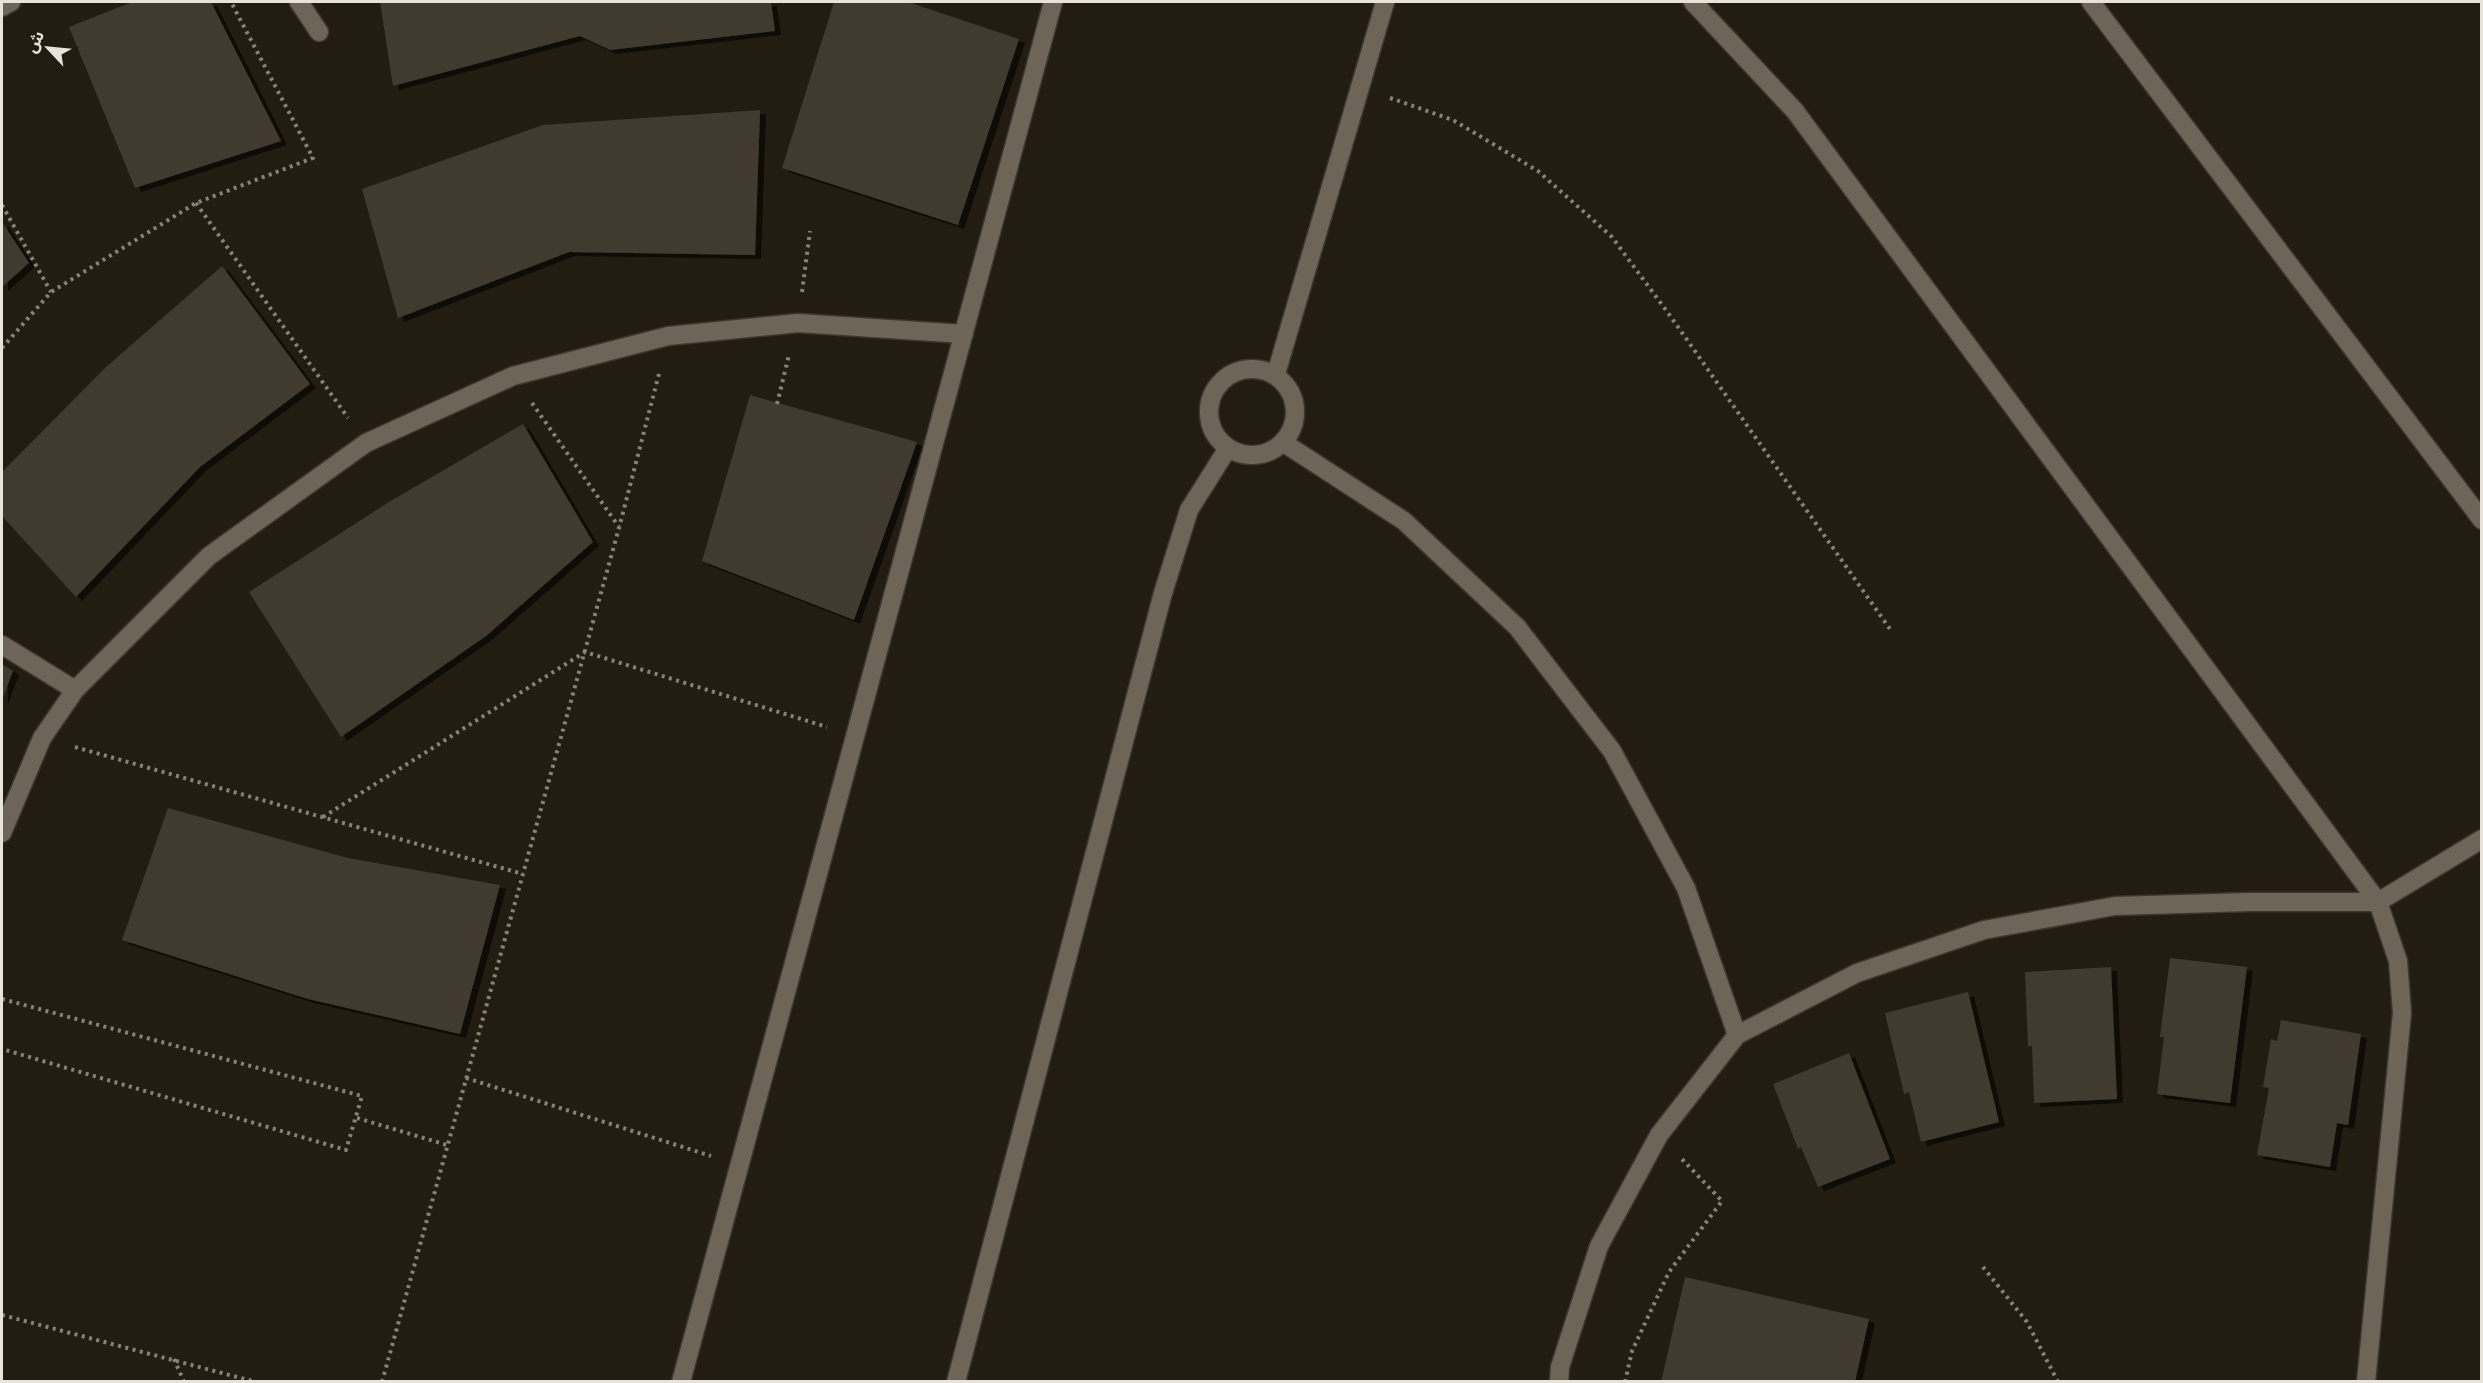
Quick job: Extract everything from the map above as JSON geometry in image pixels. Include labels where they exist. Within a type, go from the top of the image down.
[{"type":"street","points":[[2,7],[11,2]]},
{"type":"street","points":[[299,2],[319,32]]},
{"type":"street","points":[[681,1382],[1053,2]]},
{"type":"street","points":[[1276,374],[1385,2]]},
{"type":"street","points":[[1694,2],[1795,111],[2378,903],[2398,961],[2402,1013],[2366,1382]]},
{"type":"street","points":[[2091,2],[2481,520]]},
{"type":"street","points":[[2,833],[42,738],[75,690],[209,556],[366,443],[513,376],[668,336],[798,323],[964,334]]},
{"type":"street","points":[[1255,368],[1276,374],[1293,394],[1296,420],[1284,443],[1267,453],[1246,455],[1228,448],[1214,432],[1209,409],[1216,388],[1233,372],[1255,368]]},
{"type":"street","points":[[1284,443],[1412,529],[1517,627],[1612,751],[1686,888],[1737,1035]]},
{"type":"street","points":[[956,1382],[1163,593],[1189,510],[1228,448]]},
{"type":"street","points":[[2,645],[75,690]]},
{"type":"street","points":[[1558,1382],[1560,1367],[1599,1246],[1659,1135],[1737,1035],[1857,973],[1984,930],[2115,906],[2378,903],[2481,838]]},
{"type":"path","points":[[2,348],[51,292],[196,203],[313,158],[231,2]]},
{"type":"path","points":[[1359,87],[1453,120],[1538,171],[1612,237],[1892,632]]},
{"type":"path","points":[[196,203],[366,443]]},
{"type":"path","points":[[2,205],[51,292]]},
{"type":"path","points":[[382,1382],[619,528],[668,336]]},
{"type":"path","points":[[513,376],[619,528]]},
{"type":"path","points":[[323,817],[585,652],[856,735]]},
{"type":"path","points":[[42,738],[523,874]]},
{"type":"path","points":[[2,999],[362,1096],[346,1150],[2,1049]]},
{"type":"path","points":[[466,1078],[739,1165]]},
{"type":"path","points":[[357,1118],[447,1145]]},
{"type":"path","points":[[1625,1382],[1632,1351],[1669,1272],[1722,1201],[1659,1135]]},
{"type":"path","points":[[1983,1268],[2027,1322],[2058,1382]]},
{"type":"path","points":[[2,1315],[256,1382]]},
{"type":"path","points":[[173,1359],[184,1382]]},
{"type":"building","points":[[132,2],[211,2],[281,141],[135,188],[69,27]]},
{"type":"building","points":[[380,2],[771,2],[775,31],[610,50],[580,36],[393,86]]},
{"type":"building","points":[[834,2],[908,2],[1019,39],[958,225],[782,168]]},
{"type":"building","points":[[760,110],[755,255],[569,252],[398,318],[362,189],[543,125]]},
{"type":"building","points":[[2,222],[29,263],[2,287]]},
{"type":"building","points":[[222,266],[310,384],[200,467],[76,597],[2,516],[2,472],[106,367]]},
{"type":"building","points":[[750,395],[917,442],[854,620],[702,561]]},
{"type":"building","points":[[523,424],[593,542],[486,636],[341,737],[249,592],[389,502]]},
{"type":"building","points":[[2,664],[13,671],[2,700]]},
{"type":"building","points":[[168,808],[348,858],[500,885],[460,1034],[308,999],[122,940]]},
{"type":"building","points":[[2170,958],[2247,967],[2230,1103],[2157,1094],[2164,1037],[2160,1037]]},
{"type":"building","points":[[2111,967],[2117,1099],[2034,1103],[2032,1046],[2028,1046],[2025,972]]},
{"type":"building","points":[[1968,992],[1999,1122],[1921,1142],[1909,1092],[1904,1094],[1885,1013]]},
{"type":"building","points":[[2281,1020],[2361,1034],[2348,1125],[2337,1123],[2330,1167],[2257,1155],[2269,1088],[2263,1087],[2271,1039],[2277,1041]]},
{"type":"building","points":[[1849,1053],[1890,1159],[1818,1187],[1801,1147],[1798,1149],[1773,1084]]},
{"type":"building","points":[[1685,1277],[1869,1319],[1855,1382],[1661,1382]]}]
